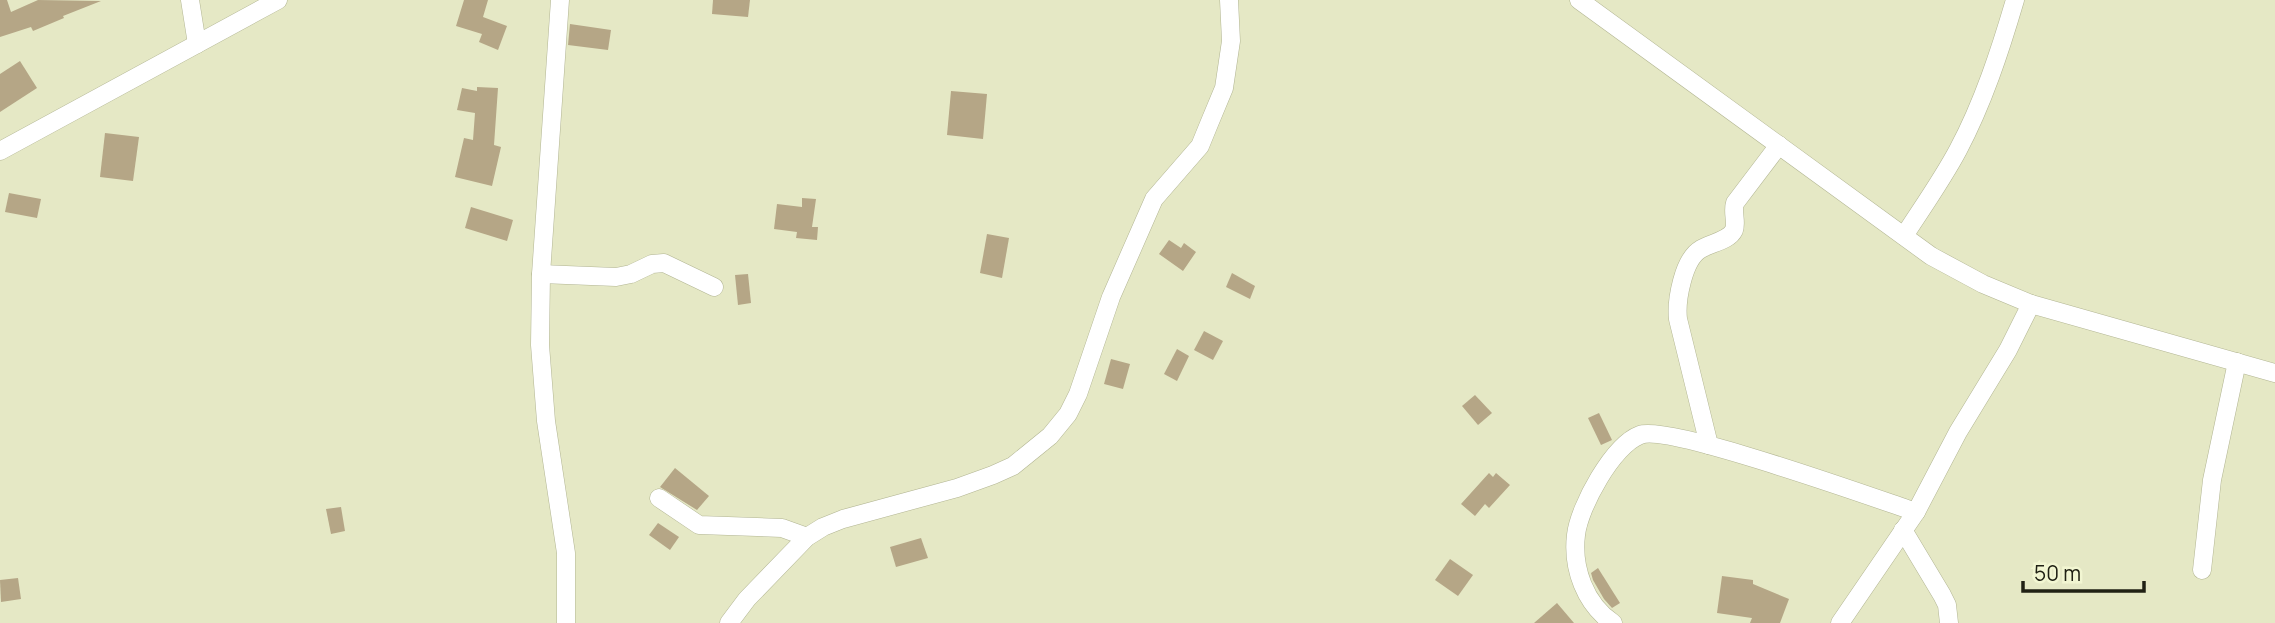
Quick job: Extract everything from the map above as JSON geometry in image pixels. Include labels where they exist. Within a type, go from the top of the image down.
[{"type":"street","points":[[190,0],[197,44]]},
{"type":"street","points":[[0,151],[278,0]]},
{"type":"street","points":[[560,0],[541,274],[540,345],[546,421],[566,553],[566,623]]},
{"type":"street","points":[[729,623],[747,599],[807,537],[843,519],[957,488],[1013,466],[1050,436],[1068,414],[1078,394],[1111,297],[1154,198],[1200,146],[1224,88],[1231,41],[1229,0]]},
{"type":"street","points":[[1579,0],[1931,257],[1983,284],[2031,303],[2275,373]]},
{"type":"street","points":[[1904,236],[1957,152],[1973,120],[2000,52],[2015,0]]},
{"type":"street","points":[[1709,445],[1678,319],[1678,300],[1690,258],[1699,250],[1732,234],[1735,228],[1732,210],[1735,203],[1779,145]]},
{"type":"street","points":[[541,274],[616,276],[631,274],[652,264],[664,263],[714,287]]},
{"type":"street","points":[[1840,623],[1916,512],[1958,432],[2008,350],[2031,303]]},
{"type":"street","points":[[2202,570],[2212,481],[2237,362]]},
{"type":"street","points":[[1613,623],[1589,600],[1582,587],[1575,541],[1583,506],[1619,449],[1641,435],[1660,434],[1709,445],[1916,512]]},
{"type":"street","points":[[659,498],[699,525],[782,528],[807,537]]},
{"type":"street","points":[[1903,530],[1947,605],[1949,623]]},
{"type":"building","points":[[0,0],[7,0],[11,12],[38,0],[101,1],[33,31],[31,27],[0,37]]},
{"type":"building","points":[[464,0],[488,0],[483,17],[507,26],[498,50],[479,42],[482,34],[456,26]]},
{"type":"building","points":[[713,0],[750,0],[748,17],[712,14]]},
{"type":"building","points":[[570,24],[611,30],[608,50],[568,45]]},
{"type":"building","points":[[20,61],[37,88],[0,112],[0,74]]},
{"type":"building","points":[[477,87],[498,88],[494,145],[501,147],[492,186],[455,177],[464,138],[473,140],[475,113],[457,110],[462,88],[477,91]]},
{"type":"building","points":[[951,91],[987,94],[983,139],[947,135]]},
{"type":"building","points":[[105,133],[139,137],[133,181],[100,177]]},
{"type":"building","points":[[9,193],[41,199],[37,218],[5,212]]},
{"type":"building","points":[[802,198],[816,199],[812,227],[818,227],[817,240],[796,238],[797,232],[774,229],[777,204],[802,207]]},
{"type":"building","points":[[471,207],[513,220],[507,241],[465,228]]},
{"type":"building","points":[[987,234],[1009,238],[1002,278],[980,273]]},
{"type":"building","points":[[1169,240],[1181,248],[1184,243],[1196,252],[1183,271],[1159,254]]},
{"type":"building","points":[[1232,273],[1255,286],[1250,299],[1226,287]]},
{"type":"building","points":[[748,274],[751,303],[738,305],[735,275]]},
{"type":"building","points":[[1204,331],[1223,341],[1213,360],[1194,350]]},
{"type":"building","points":[[1177,349],[1189,356],[1177,381],[1164,374]]},
{"type":"building","points":[[1111,359],[1130,364],[1123,389],[1104,384]]},
{"type":"building","points":[[1475,395],[1492,413],[1478,425],[1462,406]]},
{"type":"building","points":[[1599,413],[1612,440],[1601,445],[1588,418]]},
{"type":"building","points":[[675,468],[709,496],[697,510],[660,487]]},
{"type":"building","points":[[1489,473],[1493,477],[1496,473],[1510,485],[1489,508],[1485,504],[1475,516],[1461,504]]},
{"type":"building","points":[[341,507],[345,531],[331,534],[326,509]]},
{"type":"building","points":[[658,523],[679,537],[670,550],[649,535]]},
{"type":"building","points":[[921,538],[928,558],[896,567],[890,547]]},
{"type":"building","points":[[1450,559],[1473,575],[1458,596],[1435,580]]},
{"type":"building","points":[[1598,568],[1620,603],[1612,608],[1593,580],[1591,573]]},
{"type":"building","points":[[1722,576],[1753,580],[1753,584],[1789,599],[1780,623],[1750,623],[1752,618],[1717,613]]},
{"type":"building","points":[[18,578],[21,599],[1,602],[0,580]]},
{"type":"building","points":[[1557,603],[1574,623],[1534,623]]}]
